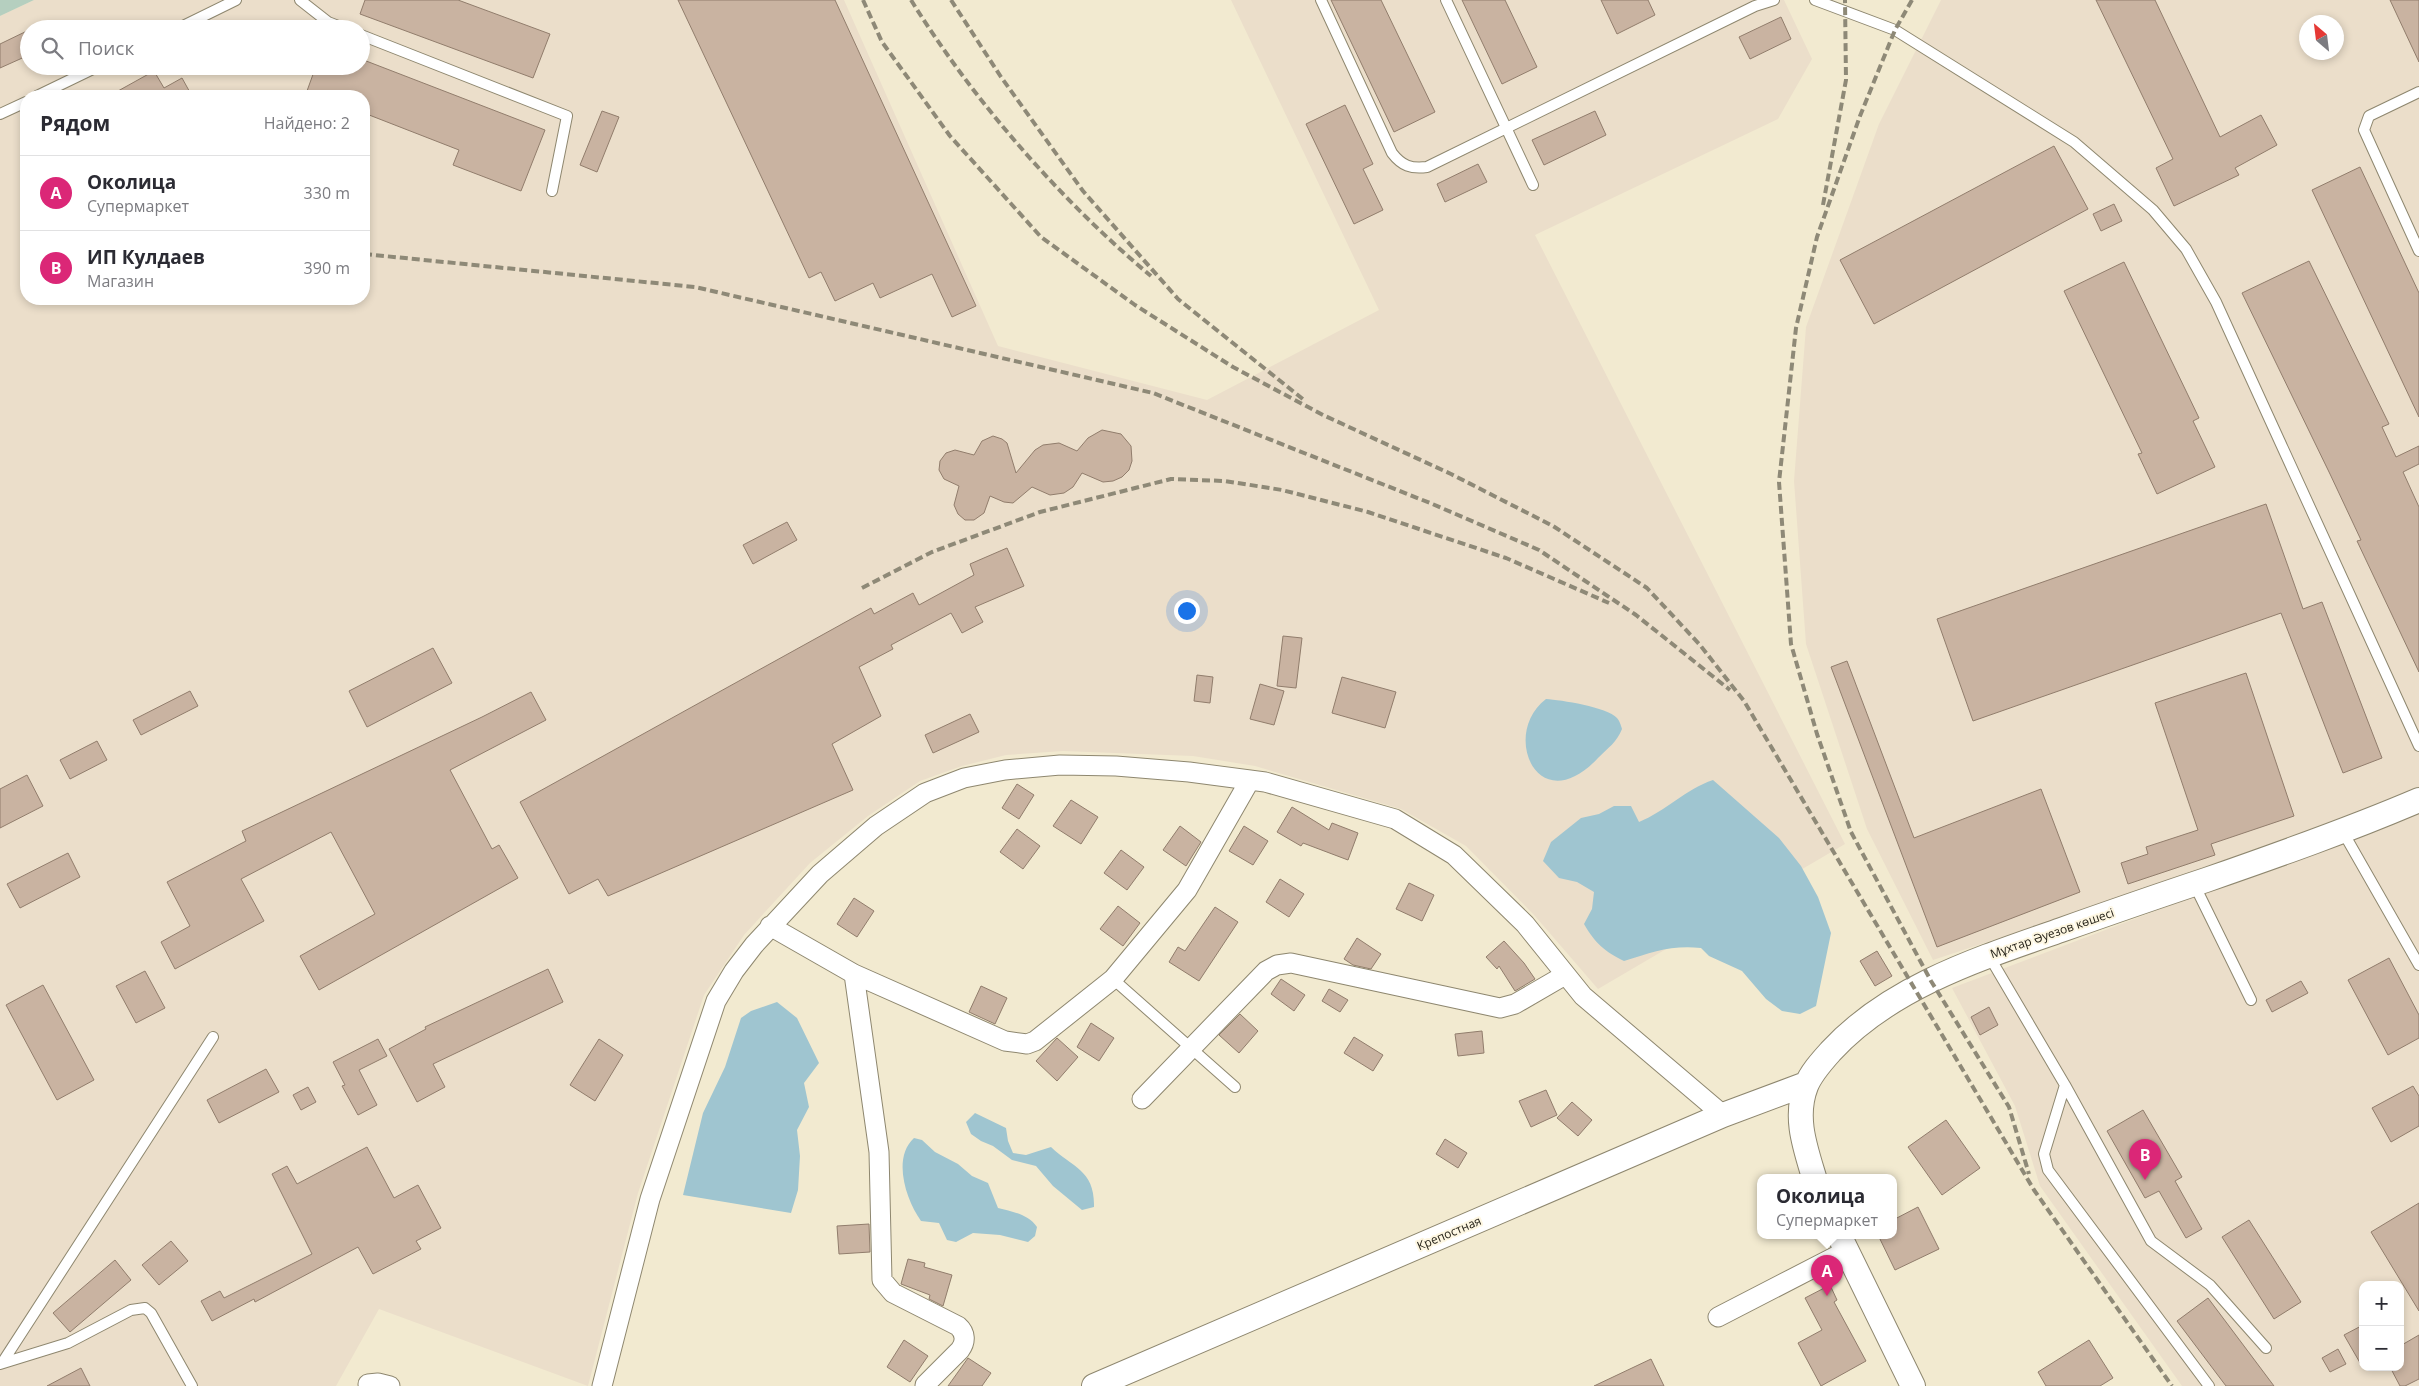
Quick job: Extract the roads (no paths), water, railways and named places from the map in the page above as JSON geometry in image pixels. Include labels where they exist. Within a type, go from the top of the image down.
[{"type":"street","points":[[602,1386],[650,1200],[716,1001],[734,971],[770,926],[820,874],[876,826],[925,793],[964,778],[1005,770],[1060,765],[1107,766],[1189,772],[1265,782],[1395,819],[1454,855],[1525,924],[1583,996],[1723,1115]]},
{"type":"street","points":[[770,926],[854,974],[1005,1041],[1026,1044],[1041,1036],[1113,979],[1187,890],[1250,780]]},
{"type":"street","name":"Мұхтар Әуезов көшесі","points":[[1813,1174],[1802,1138],[1800,1116],[1806,1084],[1823,1060],[1843,1038],[1862,1022],[1931,981],[1988,955],[2343,832],[2419,800]]},
{"type":"street","points":[[1142,1098],[1192,1049],[1266,971],[1285,963],[1500,1008],[1515,1004],[1565,975]]},
{"type":"street","points":[[854,974],[879,1152],[882,1280],[893,1293],[958,1326],[963,1331],[965,1338],[960,1350],[925,1386]]},
{"type":"street","name":"Крепостная","points":[[1094,1386],[1723,1115],[1806,1084]]},
{"type":"street","points":[[1718,1317],[1842,1243],[1913,1386]]},
{"type":"street","points":[[366,1385],[378,1383],[390,1386]]},
{"type":"lane","points":[[195,20],[236,0]]},
{"type":"lane","points":[[300,0],[325,20]]},
{"type":"lane","points":[[1321,0],[1392,153],[1402,164],[1409,168],[1427,167],[1755,6],[1774,0]]},
{"type":"lane","points":[[1446,0],[1534,186]]},
{"type":"lane","points":[[1815,0],[1895,30],[2074,142],[2153,210],[2186,249],[2216,302],[2419,746]]},
{"type":"lane","points":[[370,39],[567,116],[552,191]]},
{"type":"lane","points":[[49,90],[80,75]]},
{"type":"lane","points":[[2419,92],[2369,116],[2364,130],[2419,251]]},
{"type":"lane","points":[[0,114],[20,105]]},
{"type":"lane","points":[[2343,832],[2419,965]]},
{"type":"lane","points":[[2194,884],[2251,1000]]},
{"type":"lane","points":[[1988,955],[2065,1085],[2151,1241],[2210,1285],[2266,1348]]},
{"type":"lane","points":[[1113,979],[1235,1087]]},
{"type":"lane","points":[[1,1363],[213,1037]]},
{"type":"lane","points":[[2065,1085],[2044,1154],[2048,1170],[2209,1386]]},
{"type":"lane","points":[[1,1363],[68,1343],[131,1310],[145,1308],[154,1318],[192,1386]]},
{"type":"water","points":[[1546,699],[1594,707],[1612,714],[1617,718],[1622,729],[1618,738],[1598,758],[1577,775],[1558,781],[1543,777],[1532,766],[1526,750],[1526,732],[1533,714]]},
{"type":"water","points":[[1713,780],[1779,838],[1801,866],[1818,897],[1831,933],[1816,1006],[1800,1014],[1782,1011],[1766,999],[1742,971],[1709,956],[1701,948],[1671,948],[1624,961],[1611,954],[1596,942],[1584,924],[1592,909],[1594,892],[1577,882],[1559,878],[1543,861],[1551,842],[1581,818],[1599,814],[1614,806],[1631,806],[1639,822],[1694,789]]},
{"type":"water","points":[[777,1002],[797,1018],[819,1063],[804,1083],[809,1107],[797,1130],[800,1156],[798,1190],[791,1213],[683,1195],[703,1113],[725,1067],[741,1018],[751,1011]]},
{"type":"water","points":[[975,1113],[1006,1128],[1008,1141],[1013,1153],[1026,1155],[1051,1147],[1075,1165],[1087,1177],[1091,1185],[1094,1207],[1082,1210],[1053,1186],[1036,1166],[1012,1160],[993,1146],[971,1134],[966,1122]]},
{"type":"water","points":[[914,1138],[922,1140],[935,1152],[958,1164],[972,1176],[988,1183],[998,1208],[1020,1214],[1029,1219],[1037,1227],[1035,1236],[1028,1242],[1000,1235],[973,1233],[956,1242],[947,1240],[939,1223],[921,1221],[906,1191],[903,1168],[907,1146]]},
{"type":"railway","points":[[863,0],[882,42],[950,136],[1041,237],[1135,305],[1233,367],[1323,415],[1451,474],[1553,526],[1647,588],[1700,645],[1744,701],[2034,1190],[2172,1386]]},
{"type":"railway","points":[[911,0],[962,75],[1020,147],[1084,215],[1151,276]]},
{"type":"railway","points":[[951,0],[1001,77],[1083,191],[1178,299],[1304,400]]},
{"type":"railway","points":[[1823,205],[1846,80],[1845,0]]},
{"type":"railway","points":[[1912,0],[1895,30],[1860,116],[1817,237],[1796,328],[1779,482],[1791,644],[1817,734],[1851,832],[1931,981],[2009,1107],[2029,1174]]},
{"type":"railway","points":[[370,255],[695,287],[1153,393],[1430,503],[1539,550],[1636,615],[1730,690]]},
{"type":"railway","points":[[862,588],[932,552],[1040,512],[1171,479],[1225,481],[1282,490],[1368,512],[1506,558],[1609,603]]},
{"type":"place","name":"ИП Кулдаев","points":[[2145,1180]]},
{"type":"place","name":"Околица","points":[[1827,1296]]}]
